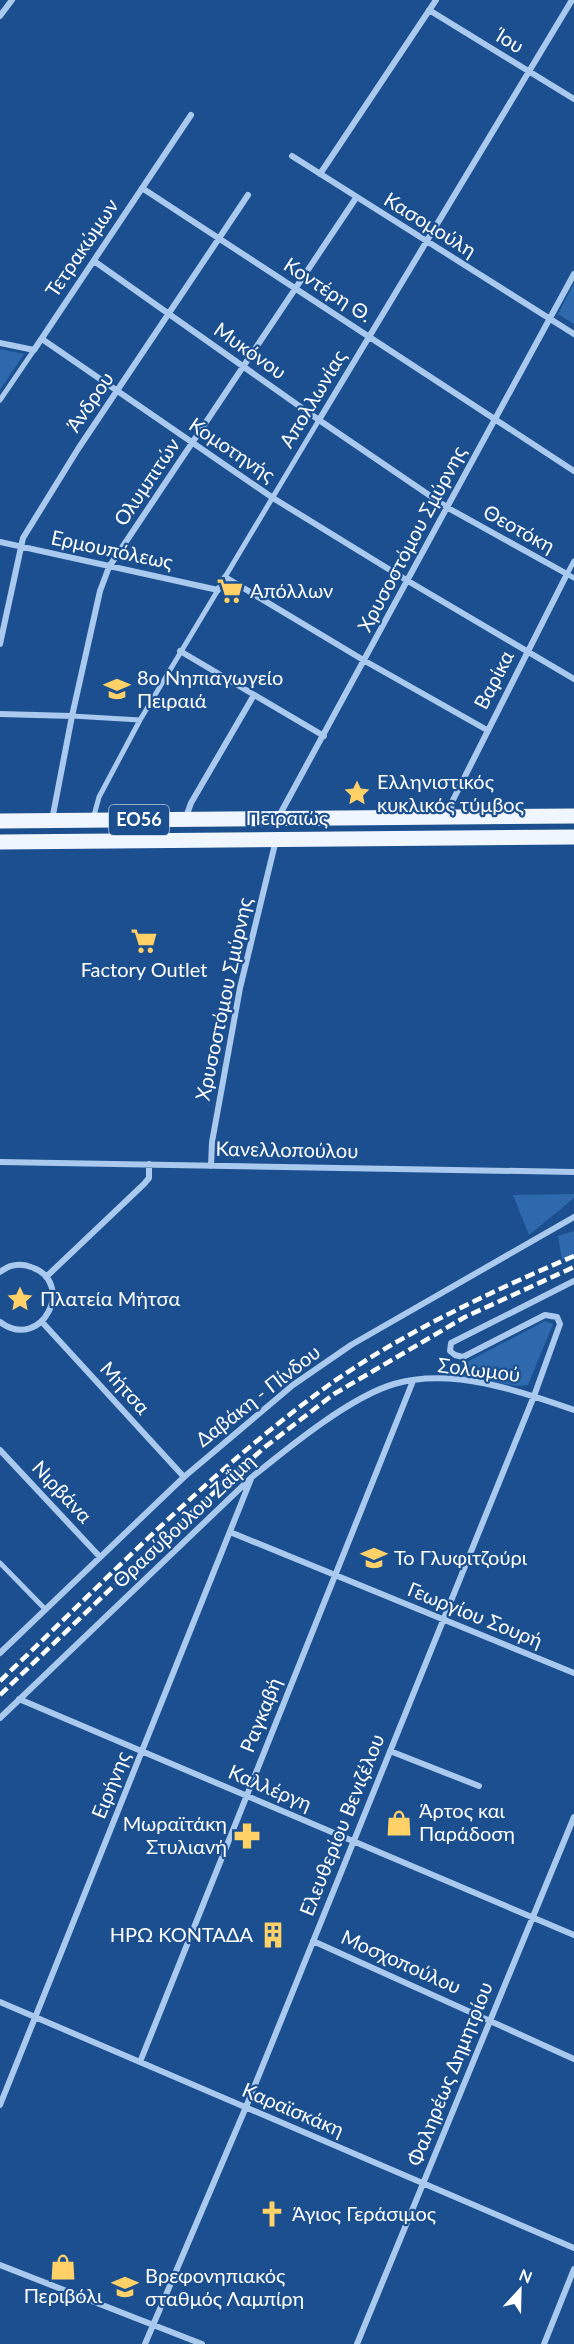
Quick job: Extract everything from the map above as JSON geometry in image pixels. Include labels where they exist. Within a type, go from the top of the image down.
[{"type":"main road","name":"Πειραιώς","points":[[0,821],[574,816]]},
{"type":"main road","name":"Πειραιώς","points":[[0,842],[574,837]]},
{"type":"street","points":[[0,16],[12,0]]},
{"type":"street","points":[[321,174],[436,0]]},
{"type":"street","name":"Απολλωνίας","points":[[93,821],[99,797],[180,651],[572,0]]},
{"type":"street","name":"Ίου","points":[[429,10],[574,99]]},
{"type":"street","name":"Τετρακώμων","points":[[0,400],[191,115]]},
{"type":"street","name":"Κασομούλη","points":[[292,156],[574,334]]},
{"type":"street","name":"Κοντέρη Θ.","points":[[142,188],[574,471]]},
{"type":"street","name":"Άνδρου","points":[[0,644],[20,546],[32,521],[248,195]]},
{"type":"street","name":"Ολυμπιτών","points":[[52,821],[72,716],[100,591],[110,567],[356,198]]},
{"type":"street","name":"Μυκόνου","points":[[94,261],[448,508]]},
{"type":"street","name":"Χρυσοστόμου Σμύρνης","points":[[278,819],[574,274]]},
{"type":"street","name":"Κομοτηνής","points":[[42,339],[273,498],[574,679]]},
{"type":"street","points":[[0,343],[34,350]]},
{"type":"street","name":"Θεοτόκη","points":[[448,508],[574,578]]},
{"type":"street","name":"Ερμουπόλεως","points":[[0,542],[218,590]]},
{"type":"street","name":"Βαρίκα","points":[[450,817],[452,802],[574,561]]},
{"type":"street","points":[[225,577],[365,661],[487,730]]},
{"type":"street","points":[[180,651],[324,736]]},
{"type":"street","points":[[185,820],[190,803],[254,695]]},
{"type":"street","points":[[0,714],[140,720]]},
{"type":"street","name":"Χρυσοστόμου Σμύρνης","points":[[211,1166],[212,1142],[240,988],[276,840]]},
{"type":"street","name":"Κανελλοπούλου","points":[[0,1162],[574,1172]]},
{"type":"street","points":[[46,1277],[144,1184],[149,1178],[149,1164]]},
{"type":"street","name":"Δαβάκη - Πίνδου","points":[[0,1653],[184,1477],[267,1406],[326,1362],[431,1298],[574,1217]]},
{"type":"street","points":[[0,1272],[11,1266],[23,1265],[34,1268],[46,1277],[51,1285],[53,1298],[50,1311],[42,1322],[30,1328],[20,1329],[0,1323]]},
{"type":"street","name":"Ελευθερίου Βενιζέλου","points":[[145,2344],[246,2107],[560,1327],[557,1317],[545,1315],[463,1357],[455,1355],[450,1350],[453,1340],[574,1281]]},
{"type":"street","name":"Μήτσα","points":[[42,1322],[184,1477]]},
{"type":"street","name":"Σολωμού","points":[[413,1381],[455,1380],[519,1390],[574,1410]]},
{"type":"street","name":"Θρασύβουλου Ζαΐμη","points":[[0,1718],[252,1477],[281,1454],[366,1396],[387,1386],[413,1381]]},
{"type":"street","name":"Ραγκαβή","points":[[140,2062],[413,1381]]},
{"type":"street","name":"Νιρβάνα","points":[[0,1450],[100,1557]]},
{"type":"street","name":"Ειρήνης","points":[[0,2105],[252,1477]]},
{"type":"street","name":"Γεωργίου Σουρή","points":[[230,1532],[574,1673]]},
{"type":"street","points":[[0,1563],[45,1609]]},
{"type":"street","name":"Καλλέργη","points":[[20,1699],[574,1935]]},
{"type":"street","points":[[390,1751],[479,1786]]},
{"type":"street","name":"Φαληρέως Δημητρίου","points":[[357,2344],[574,1817]]},
{"type":"street","name":"Μοσχοπούλου","points":[[313,1941],[574,2059]]},
{"type":"street","name":"Καραϊσκάκη","points":[[0,2002],[574,2248]]},
{"type":"street","points":[[0,2265],[202,2344]]},
{"type":"street","points":[[544,2344],[574,2269]]},
{"type":"shaded area","points":[[574,283],[574,324],[558,314]]},
{"type":"shaded area","points":[[0,349],[24,354],[0,390]]},
{"type":"shaded area","points":[[574,1194],[574,1198],[529,1235],[513,1195]]},
{"type":"shaded area","points":[[574,1231],[574,1257],[562,1259],[558,1236]]},
{"type":"shaded area","points":[[545,1321],[553,1324],[528,1385],[517,1386],[444,1374]]},
{"type":"railway","points":[[0,1681],[199,1491],[282,1420],[326,1387],[384,1349],[446,1315],[574,1256]]},
{"type":"railway","points":[[0,1695],[172,1530],[265,1447],[334,1394],[465,1317],[574,1267]]},
{"type":"place","name":"Απόλλων","points":[[230,591]]},
{"type":"place","name":"8ο Νηπιαγωγείο Πειραιά","points":[[117,689]]},
{"type":"place","name":"Ελληνιστικός κυκλικός τύμβος","points":[[357,793]]},
{"type":"place","name":"Factory Outlet","points":[[144,941]]},
{"type":"place","name":"Πλατεία Μήτσα","points":[[20,1299]]},
{"type":"place","name":"Το Γλυφιτζούρι","points":[[374,1558]]},
{"type":"place","name":"Άρτος και Παράδοση","points":[[399,1823]]},
{"type":"place","name":"Μωραϊτάκη Στυλιανή","points":[[247,1836]]},
{"type":"place","name":"ΗΡΩ ΚΟΝΤΑΔΑ","points":[[273,1935]]},
{"type":"place","name":"Άγιος Γεράσιμος","points":[[272,2214]]},
{"type":"place","name":"Περιβόλι","points":[[63,2267]]},
{"type":"place","name":"Bρεφονηπιακός σταθμός Λαμπίρη","points":[[125,2287]]}]
